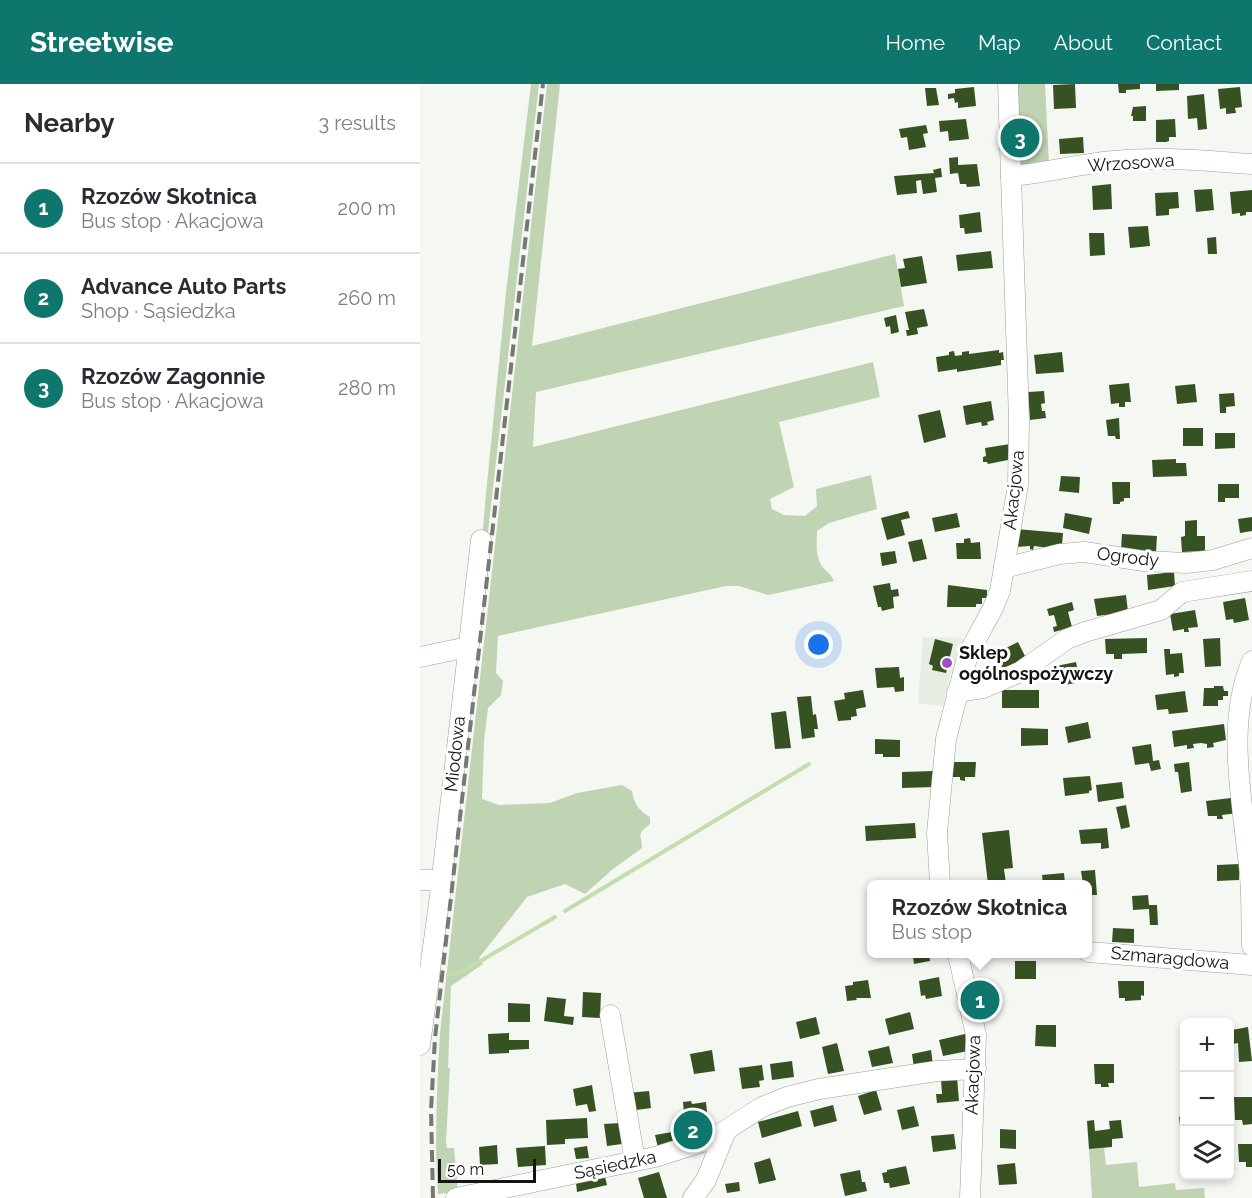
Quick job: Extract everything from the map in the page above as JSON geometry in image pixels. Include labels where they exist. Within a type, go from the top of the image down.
[{"type":"street","name":"Akacjowa","points":[[940,880],[937,833],[942,767],[957,692],[968,654],[1000,591],[1018,485],[1020,457],[1008,84]]},
{"type":"street","name":"Wrzosowa","points":[[1011,176],[1064,170],[1112,161],[1171,158],[1252,164]]},
{"type":"street","name":"Miodowa","points":[[420,1045],[481,540]]},
{"type":"street","name":"Ogrody","points":[[1004,568],[1060,554],[1084,552],[1144,561],[1186,563],[1213,560],[1252,548]]},
{"type":"street","points":[[957,692],[983,688],[1020,672],[1066,639],[1161,610],[1182,592],[1252,581]]},
{"type":"street","points":[[420,657],[468,647]]},
{"type":"street","points":[[1252,661],[1240,694],[1237,719],[1245,754],[1252,946]]},
{"type":"street","points":[[420,880],[441,880]]},
{"type":"street","name":"Szmaragdowa","points":[[1092,952],[1252,965]]},
{"type":"street","name":"Akacjowa","points":[[959,958],[976,1035],[970,1198]]},
{"type":"street","points":[[610,1016],[635,1161]]},
{"type":"street","name":"Sąsiedzka","points":[[456,1198],[685,1149],[712,1139],[762,1107],[819,1089],[937,1071],[976,1069]]},
{"type":"street","points":[[693,1198],[706,1179],[726,1131]]},
{"type":"shaded area","points":[[923,637],[963,638],[950,675],[943,706],[918,703]]},
{"type":"green space","points":[[531,84],[539,84],[472,673],[485,504],[506,292]]},
{"type":"green space","points":[[547,84],[560,84],[532,346],[895,254],[904,306],[536,392],[533,447],[873,362],[880,397],[779,422],[794,487],[770,499],[772,509],[784,515],[805,516],[817,506],[816,489],[871,475],[877,509],[829,523],[817,531],[818,558],[834,581],[768,595],[739,586],[726,586],[498,636],[496,673],[503,681],[501,695],[488,708],[482,799],[499,805],[550,803],[577,793],[622,785],[632,791],[638,807],[650,817],[650,824],[640,835],[642,848],[613,869],[585,894],[565,884],[527,897],[479,958],[483,964],[451,986],[446,1142],[447,1148],[454,1148],[458,1192],[438,1194],[436,1134],[440,1033]]},
{"type":"green space","points":[[1017,84],[1045,84],[1049,164],[1020,168]]},
{"type":"green space","points":[[1104,1148],[1106,1165],[1137,1162],[1139,1187],[1175,1183],[1176,1190],[1204,1188],[1205,1198],[1092,1198],[1089,1149]]},
{"type":"building","points":[[1075,84],[1076,108],[1054,109],[1053,85]]},
{"type":"building","points":[[1118,84],[1140,84],[1140,89],[1119,93]]},
{"type":"building","points":[[1156,84],[1179,84],[1179,90],[1156,91]]},
{"type":"building","points":[[974,87],[976,106],[958,108],[958,102],[955,103],[954,98],[948,99],[948,94],[955,93],[955,89]]},
{"type":"building","points":[[1240,87],[1242,107],[1235,108],[1236,113],[1226,114],[1226,108],[1220,109],[1218,89]]},
{"type":"building","points":[[925,88],[936,88],[939,105],[927,106]]},
{"type":"building","points":[[1204,94],[1207,129],[1198,130],[1197,118],[1188,119],[1187,96]]},
{"type":"building","points":[[1146,106],[1146,121],[1133,121],[1133,116],[1131,116],[1133,107]]},
{"type":"building","points":[[966,119],[969,139],[949,141],[948,131],[940,132],[939,121]]},
{"type":"building","points":[[1175,119],[1176,137],[1169,137],[1169,141],[1166,142],[1156,142],[1156,120]]},
{"type":"building","points":[[926,125],[928,133],[923,134],[926,147],[909,150],[907,137],[901,138],[899,129]]},
{"type":"building","points":[[1083,137],[1084,153],[1060,154],[1059,139]]},
{"type":"building","points":[[958,157],[958,165],[977,164],[980,186],[967,187],[966,184],[960,184],[958,173],[950,174],[949,158]]},
{"type":"building","points":[[941,168],[942,177],[935,178],[937,192],[923,194],[921,180],[916,181],[917,193],[897,195],[894,176],[934,173],[933,170]]},
{"type":"building","points":[[1111,184],[1112,209],[1093,210],[1092,186]]},
{"type":"building","points":[[1212,189],[1214,210],[1196,212],[1194,190]]},
{"type":"building","points":[[1252,190],[1252,212],[1246,212],[1246,215],[1240,216],[1240,213],[1232,214],[1230,192]]},
{"type":"building","points":[[1178,192],[1179,208],[1169,209],[1169,215],[1156,216],[1155,193]]},
{"type":"building","points":[[980,212],[982,232],[965,234],[964,228],[960,228],[959,215]]},
{"type":"building","points":[[1148,226],[1150,246],[1130,248],[1128,227]]},
{"type":"building","points":[[1089,233],[1104,233],[1105,255],[1090,256]]},
{"type":"building","points":[[1216,237],[1217,254],[1208,254],[1207,238]]},
{"type":"building","points":[[991,251],[993,268],[958,271],[956,255]]},
{"type":"building","points":[[922,256],[927,283],[901,287],[898,269],[905,268],[903,259]]},
{"type":"building","points":[[924,309],[928,326],[917,328],[918,334],[907,336],[906,330],[909,330],[905,312]]},
{"type":"building","points":[[896,315],[899,332],[891,334],[890,326],[886,327],[884,318]]},
{"type":"building","points":[[999,350],[999,353],[1003,352],[1004,360],[1001,360],[1001,365],[957,372],[957,369],[938,372],[936,357],[949,355],[949,352],[954,351],[955,356],[969,351],[969,354]]},
{"type":"building","points":[[1062,352],[1064,372],[1036,374],[1034,355]]},
{"type":"building","points":[[1129,383],[1131,402],[1125,402],[1125,407],[1119,407],[1119,403],[1111,404],[1109,385]]},
{"type":"building","points":[[1195,384],[1197,402],[1177,404],[1175,386]]},
{"type":"building","points":[[1044,391],[1045,403],[1041,404],[1046,418],[1030,420],[1028,392]]},
{"type":"building","points":[[1234,393],[1235,406],[1226,407],[1226,413],[1220,413],[1219,394]]},
{"type":"building","points":[[991,401],[994,420],[987,422],[988,425],[982,426],[981,422],[966,425],[963,406]]},
{"type":"building","points":[[940,410],[946,437],[924,443],[918,415]]},
{"type":"building","points":[[1119,418],[1120,439],[1116,439],[1115,436],[1108,436],[1106,420]]},
{"type":"building","points":[[1183,428],[1203,428],[1203,446],[1183,446]]},
{"type":"building","points":[[1215,433],[1235,433],[1235,448],[1215,449]]},
{"type":"building","points":[[1010,444],[1013,459],[988,464],[983,462],[983,457],[986,456],[985,448]]},
{"type":"building","points":[[1176,459],[1176,463],[1186,463],[1187,476],[1153,477],[1152,460]]},
{"type":"building","points":[[1061,476],[1080,477],[1079,493],[1059,491]]},
{"type":"building","points":[[1112,482],[1130,482],[1130,498],[1124,498],[1120,504],[1113,504]]},
{"type":"building","points":[[1218,484],[1239,484],[1239,498],[1225,498],[1225,502],[1218,502]]},
{"type":"building","points":[[908,511],[910,518],[901,520],[905,535],[887,540],[881,518]]},
{"type":"building","points":[[957,513],[960,527],[935,532],[932,518]]},
{"type":"building","points":[[1065,513],[1092,518],[1089,534],[1063,528]]},
{"type":"building","points":[[1252,517],[1252,531],[1240,533],[1238,519]]},
{"type":"building","points":[[1197,520],[1197,536],[1205,536],[1205,551],[1182,552],[1181,537],[1185,536],[1185,521]]},
{"type":"building","points":[[1016,529],[1063,533],[1062,545],[1057,544],[1057,547],[1049,548],[1034,546],[1033,550],[1030,546],[1015,547]]},
{"type":"building","points":[[1122,534],[1157,536],[1156,552],[1121,550]]},
{"type":"building","points":[[970,538],[971,543],[980,542],[981,559],[957,559],[956,543],[964,543],[964,539]]},
{"type":"building","points":[[922,539],[927,559],[913,562],[908,542]]},
{"type":"building","points":[[895,551],[897,563],[882,566],[880,553]]},
{"type":"building","points":[[1174,572],[1175,586],[1148,590],[1147,575]]},
{"type":"building","points":[[890,583],[891,590],[898,589],[899,596],[893,597],[894,608],[882,611],[881,607],[878,607],[873,586]]},
{"type":"building","points":[[948,585],[987,590],[987,598],[982,598],[982,604],[976,604],[976,607],[947,607]]},
{"type":"building","points":[[1126,595],[1128,612],[1097,616],[1094,599]]},
{"type":"building","points":[[1245,598],[1249,620],[1234,623],[1233,619],[1226,620],[1223,602]]},
{"type":"building","points":[[1072,602],[1074,610],[1068,612],[1072,627],[1054,632],[1053,627],[1057,626],[1054,615],[1049,616],[1047,609]]},
{"type":"building","points":[[1195,610],[1198,627],[1188,628],[1189,632],[1184,632],[1184,629],[1173,631],[1170,614]]},
{"type":"building","points":[[1147,638],[1147,653],[1122,654],[1122,659],[1114,659],[1114,654],[1106,654],[1105,639]]},
{"type":"building","points":[[1220,638],[1221,666],[1205,667],[1203,639]]},
{"type":"building","points":[[935,639],[953,644],[946,673],[932,670],[933,666],[929,664]]},
{"type":"building","points":[[1018,642],[1027,660],[1004,672],[996,653]]},
{"type":"building","points":[[1164,649],[1170,649],[1170,654],[1182,653],[1184,673],[1179,673],[1179,676],[1174,677],[1174,674],[1166,675]]},
{"type":"building","points":[[1076,662],[1080,682],[1060,686],[1056,666]]},
{"type":"building","points":[[899,667],[900,678],[904,677],[904,691],[895,692],[894,687],[877,688],[875,668]]},
{"type":"building","points":[[1214,686],[1223,686],[1224,691],[1228,691],[1228,696],[1223,696],[1223,700],[1218,700],[1218,706],[1203,706],[1204,688],[1214,688]]},
{"type":"building","points":[[863,690],[866,707],[856,709],[857,716],[851,717],[851,720],[838,721],[834,701],[845,699],[844,693]]},
{"type":"building","points":[[1002,690],[1039,690],[1039,708],[1002,708]]},
{"type":"building","points":[[1185,691],[1188,712],[1169,714],[1168,709],[1157,710],[1155,695]]},
{"type":"building","points":[[811,696],[813,715],[816,714],[818,729],[814,729],[815,737],[802,739],[797,697]]},
{"type":"building","points":[[786,711],[791,748],[775,749],[771,713]]},
{"type":"building","points":[[1088,722],[1091,738],[1068,743],[1065,727]]},
{"type":"building","points":[[1224,724],[1226,740],[1213,743],[1214,747],[1207,748],[1207,744],[1201,743],[1193,744],[1194,748],[1187,749],[1187,745],[1174,747],[1172,731]]},
{"type":"building","points":[[1021,728],[1048,729],[1048,745],[1021,746]]},
{"type":"building","points":[[875,739],[900,740],[900,757],[883,757],[883,754],[875,754]]},
{"type":"building","points":[[1151,744],[1153,761],[1159,760],[1161,769],[1151,771],[1149,763],[1135,765],[1132,747]]},
{"type":"building","points":[[951,762],[976,762],[975,777],[965,777],[965,781],[960,780],[960,777],[951,777]]},
{"type":"building","points":[[1189,762],[1192,791],[1181,793],[1178,772],[1175,772],[1174,764]]},
{"type":"building","points":[[934,771],[935,787],[902,788],[902,772]]},
{"type":"building","points":[[1090,776],[1092,790],[1089,793],[1065,796],[1063,778]]},
{"type":"building","points":[[1122,782],[1124,798],[1098,802],[1096,785]]},
{"type":"building","points":[[1237,799],[1238,813],[1222,815],[1223,819],[1208,816],[1206,801]]},
{"type":"building","points":[[1126,805],[1130,827],[1121,829],[1116,807]]},
{"type":"building","points":[[915,823],[916,838],[866,841],[865,826]]},
{"type":"building","points":[[1107,828],[1109,848],[1101,849],[1101,843],[1081,844],[1079,830]]},
{"type":"building","points":[[1009,830],[1013,868],[1004,869],[1005,880],[988,880],[982,833]]},
{"type":"building","points":[[1239,864],[1239,880],[1217,881],[1217,865]]},
{"type":"building","points":[[1095,870],[1097,895],[1092,895],[1092,880],[1082,880],[1081,871]]},
{"type":"building","points":[[1064,873],[1065,880],[1043,880],[1042,875]]},
{"type":"building","points":[[1148,895],[1149,905],[1157,905],[1158,925],[1150,925],[1149,909],[1133,910],[1132,896]]},
{"type":"building","points":[[1113,928],[1134,929],[1134,943],[1112,942]]},
{"type":"building","points":[[913,958],[930,958],[930,961],[914,964]]},
{"type":"building","points":[[1015,961],[1036,961],[1036,979],[1015,979]]},
{"type":"building","points":[[939,977],[942,996],[926,999],[925,995],[921,996],[919,981]]},
{"type":"building","points":[[868,980],[871,998],[856,998],[857,1000],[847,1001],[845,986],[853,985],[853,982]]},
{"type":"building","points":[[1118,981],[1144,981],[1144,996],[1141,995],[1141,1000],[1125,1001],[1125,998],[1119,998]]},
{"type":"building","points":[[583,992],[601,993],[600,1018],[582,1017]]},
{"type":"building","points":[[547,997],[566,999],[564,1016],[574,1017],[573,1025],[544,1021]]},
{"type":"building","points":[[508,1003],[530,1004],[530,1022],[508,1022]]},
{"type":"building","points":[[910,1012],[914,1029],[889,1035],[885,1019]]},
{"type":"building","points":[[816,1017],[820,1034],[800,1039],[796,1022]]},
{"type":"building","points":[[1036,1025],[1056,1025],[1056,1047],[1035,1046]]},
{"type":"building","points":[[1248,1027],[1252,1061],[1239,1062],[1238,1043],[1234,1044],[1234,1030]]},
{"type":"building","points":[[509,1033],[509,1040],[529,1040],[529,1049],[489,1054],[488,1034]]},
{"type":"building","points":[[965,1034],[968,1051],[943,1056],[939,1040]]},
{"type":"building","points":[[837,1043],[844,1071],[828,1074],[822,1047]]},
{"type":"building","points":[[889,1046],[893,1063],[872,1067],[868,1051]]},
{"type":"building","points":[[712,1050],[715,1071],[694,1074],[690,1054]]},
{"type":"building","points":[[931,1050],[933,1065],[914,1068],[912,1054]]},
{"type":"building","points":[[792,1061],[794,1077],[772,1080],[770,1064]]},
{"type":"building","points":[[1094,1064],[1114,1064],[1114,1083],[1108,1083],[1109,1087],[1095,1084]]},
{"type":"building","points":[[762,1065],[764,1080],[759,1081],[760,1087],[742,1089],[739,1068]]},
{"type":"building","points":[[957,1077],[959,1101],[937,1103],[936,1094],[942,1094],[941,1079]]},
{"type":"building","points":[[592,1085],[596,1111],[589,1112],[587,1104],[576,1106],[573,1089]]},
{"type":"building","points":[[876,1090],[882,1110],[864,1115],[858,1096]]},
{"type":"building","points":[[649,1091],[651,1108],[629,1111],[627,1093]]},
{"type":"building","points":[[1234,1097],[1252,1097],[1252,1124],[1243,1125],[1242,1120],[1235,1120]]},
{"type":"building","points":[[691,1101],[692,1104],[706,1102],[708,1122],[685,1124],[683,1102]]},
{"type":"building","points":[[833,1105],[837,1121],[814,1127],[810,1111]]},
{"type":"building","points":[[914,1106],[919,1126],[902,1130],[897,1110]]},
{"type":"building","points":[[798,1111],[802,1126],[762,1138],[758,1122]]},
{"type":"building","points":[[587,1118],[588,1138],[565,1139],[565,1144],[547,1145],[546,1120]]},
{"type":"building","points":[[1094,1120],[1095,1131],[1110,1129],[1109,1121],[1121,1120],[1123,1138],[1112,1139],[1112,1147],[1089,1149],[1087,1121]]},
{"type":"building","points":[[620,1123],[622,1144],[607,1146],[604,1124]]},
{"type":"building","points":[[1000,1129],[1016,1130],[1016,1149],[1000,1148]]},
{"type":"building","points":[[672,1132],[674,1144],[658,1148],[655,1135]]},
{"type":"building","points":[[954,1134],[956,1149],[933,1152],[931,1136]]},
{"type":"building","points":[[1238,1144],[1252,1144],[1252,1167],[1246,1167],[1246,1162],[1239,1162]]},
{"type":"building","points":[[497,1145],[498,1164],[480,1165],[479,1147]]},
{"type":"building","points":[[545,1146],[546,1165],[518,1167],[516,1148]]},
{"type":"building","points":[[587,1146],[589,1158],[576,1159],[574,1148]]},
{"type":"building","points":[[770,1158],[776,1180],[759,1184],[754,1163]]},
{"type":"building","points":[[1015,1163],[1017,1184],[999,1185],[997,1165]]},
{"type":"building","points":[[906,1166],[910,1184],[890,1188],[889,1183],[884,1183],[882,1173]]},
{"type":"building","points":[[860,1170],[862,1182],[865,1182],[867,1191],[845,1196],[840,1174]]},
{"type":"building","points":[[659,1172],[667,1198],[644,1198],[638,1178]]},
{"type":"building","points":[[605,1177],[607,1185],[577,1192],[576,1183]]},
{"type":"building","points":[[739,1182],[740,1191],[727,1193],[725,1184]]},
{"type":"waterway","points":[[565,911],[809,764]]},
{"type":"waterway","points":[[448,975],[462,972],[555,917]]},
{"type":"railway","points":[[433,1198],[431,1110],[435,1038],[543,84]]},
{"type":"place","name":"Rzozów Zagonnie","points":[[1020,138]]},
{"type":"place","name":"Sklep ogólnospożywczy","points":[[947,663]]},
{"type":"place","name":"Rzozów Skotnica","points":[[980,1000]]},
{"type":"place","name":"Advance Auto Parts","points":[[693,1130]]}]
